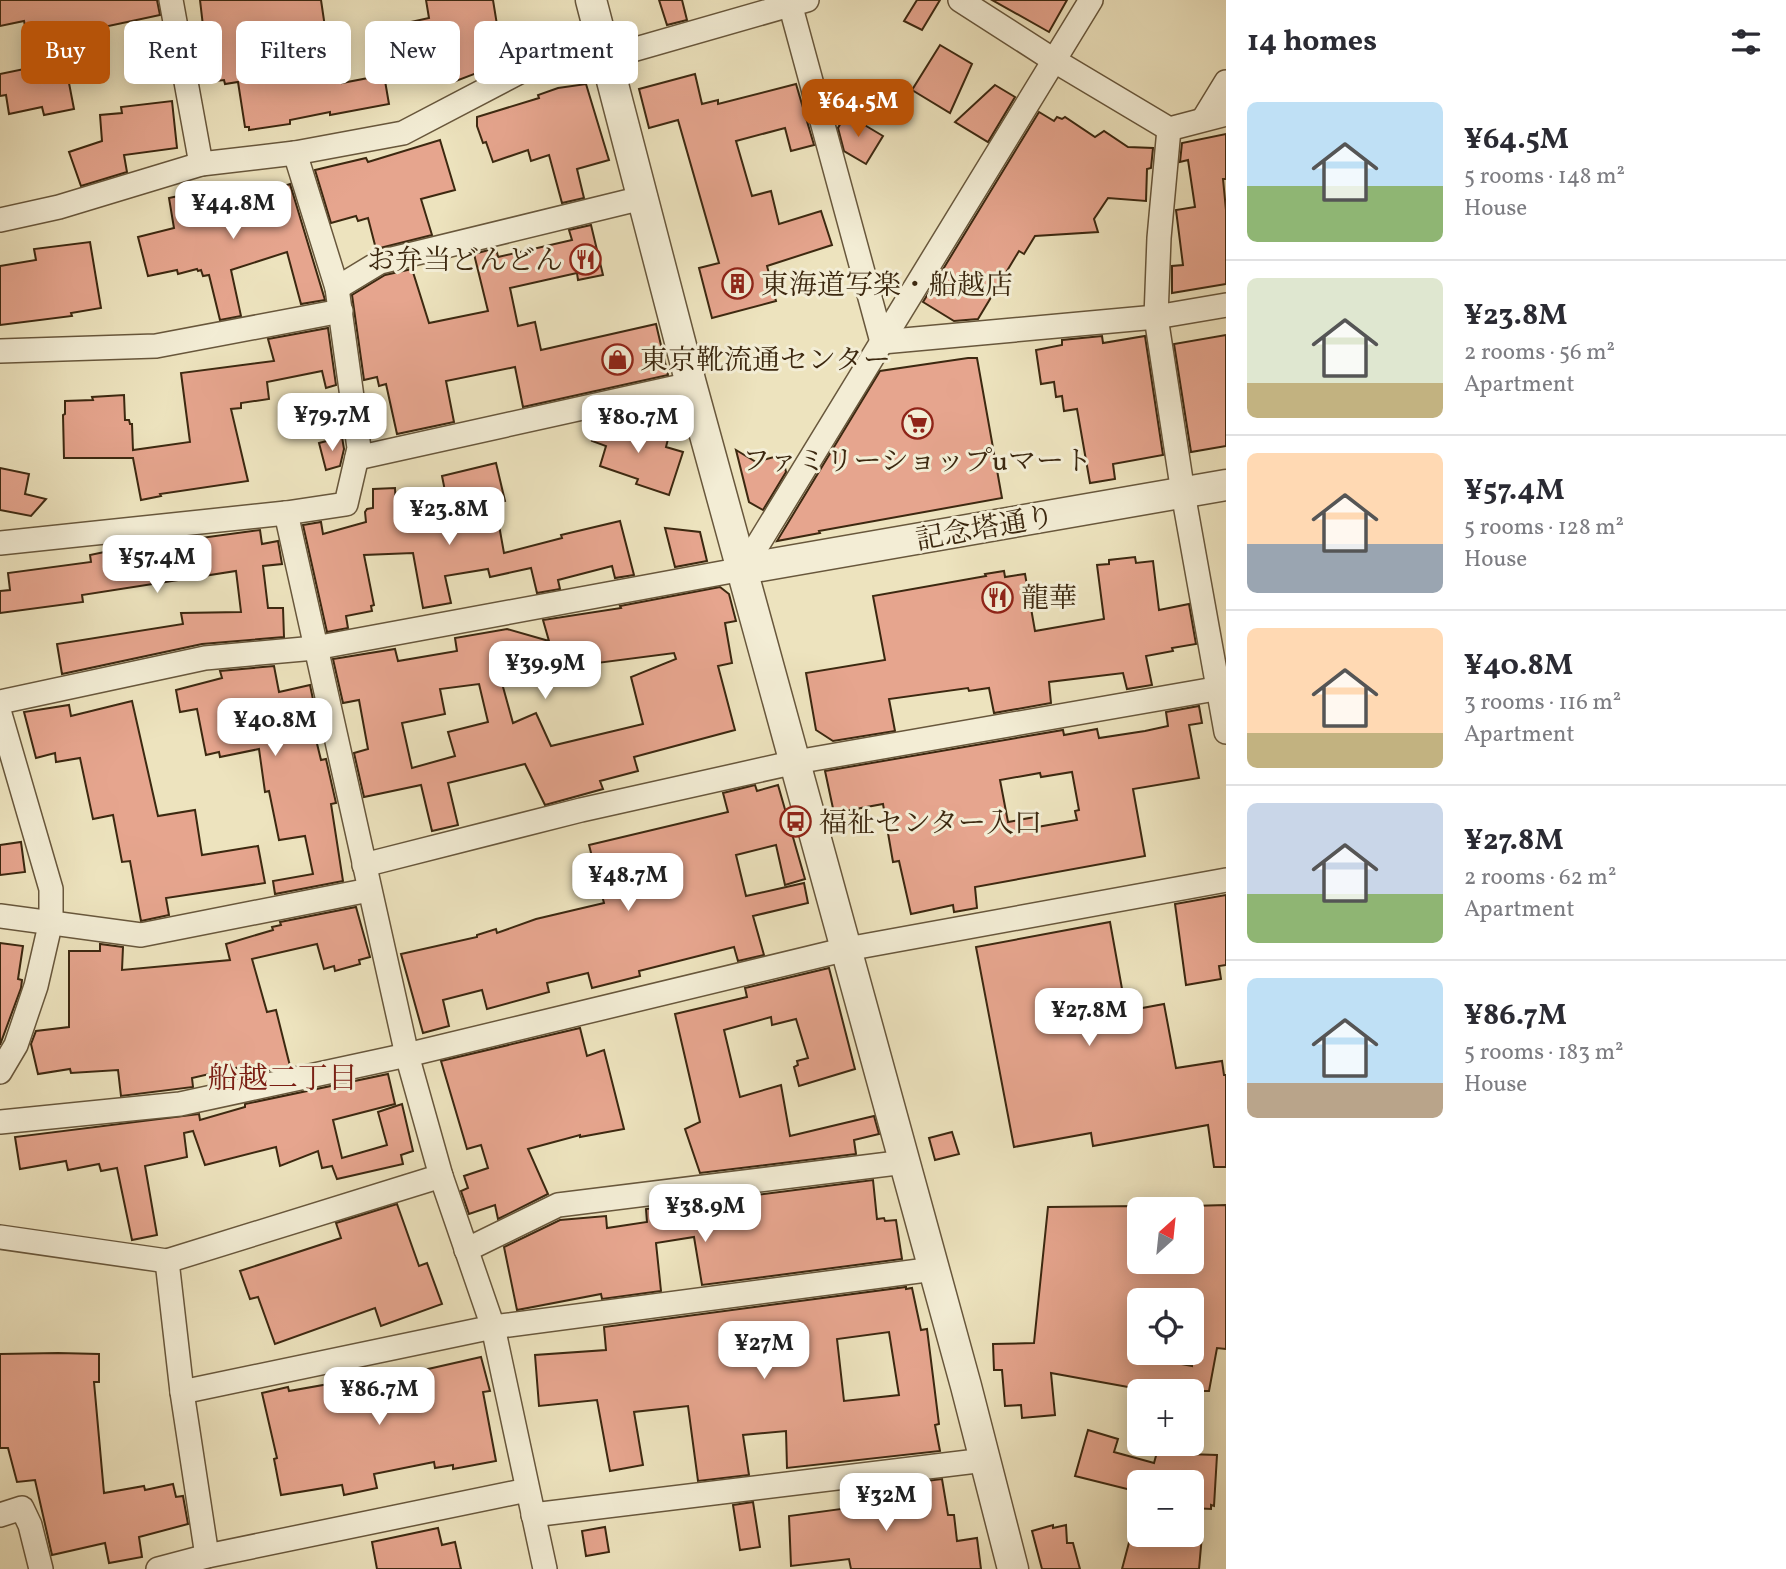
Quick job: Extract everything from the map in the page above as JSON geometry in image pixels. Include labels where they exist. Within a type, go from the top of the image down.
[{"type":"street","points":[[171,0],[201,164]]},
{"type":"street","points":[[591,0],[597,21]]},
{"type":"street","points":[[960,0],[1169,129],[1215,116],[1226,82]]},
{"type":"street","points":[[0,702],[205,658],[315,648],[743,569],[1091,0]]},
{"type":"street","points":[[638,48],[796,2],[883,342]]},
{"type":"street","points":[[0,220],[59,207],[201,164],[295,153],[403,133],[497,84]]},
{"type":"street","points":[[615,84],[691,384],[847,948],[1013,1569]]},
{"type":"street","points":[[1169,129],[1159,238],[1156,317],[1183,493],[1222,688],[1226,732]]},
{"type":"street","points":[[0,544],[346,504],[359,448],[339,299],[295,153]]},
{"type":"street","points":[[0,351],[156,346],[339,299],[380,261],[642,198]]},
{"type":"street","points":[[883,342],[1156,317],[1226,304]]},
{"type":"street","points":[[357,458],[691,384]]},
{"type":"street","name":"記念塔通り","points":[[743,569],[1226,485]]},
{"type":"street","points":[[286,513],[407,1055],[441,1176],[493,1327],[545,1569]]},
{"type":"street","points":[[363,864],[581,810],[796,762],[1222,688]]},
{"type":"street","points":[[0,714],[51,889],[51,921],[36,986],[16,1045],[0,1072]]},
{"type":"street","points":[[0,1122],[180,1104],[407,1055],[847,948],[1226,880]]},
{"type":"street","points":[[0,915],[141,935],[369,890]]},
{"type":"street","points":[[466,1250],[558,1205],[905,1163]]},
{"type":"street","points":[[0,1237],[167,1261],[441,1176]]},
{"type":"street","points":[[167,1261],[183,1392],[208,1556]]},
{"type":"street","points":[[183,1392],[493,1327],[934,1269]]},
{"type":"street","points":[[533,1515],[985,1460]]},
{"type":"street","points":[[158,1569],[208,1556],[527,1490]]},
{"type":"street","points":[[0,1515],[22,1508],[30,1525],[41,1569]]},
{"type":"building","points":[[0,0],[157,0],[160,15],[110,26],[110,21],[21,21],[0,26]]},
{"type":"building","points":[[200,0],[321,0],[324,21],[236,21],[236,82],[225,84],[222,80],[222,21],[202,21]]},
{"type":"building","points":[[426,0],[493,0],[496,21],[474,21],[474,74],[460,79],[460,21],[415,21],[429,18]]},
{"type":"building","points":[[659,0],[682,0],[687,20],[667,25]]},
{"type":"building","points":[[917,0],[940,0],[922,30],[904,21]]},
{"type":"building","points":[[992,0],[1067,0],[1049,32]]},
{"type":"building","points":[[940,45],[972,64],[950,113],[912,90]]},
{"type":"building","points":[[21,70],[21,84],[69,84],[74,109],[44,115],[42,107],[9,114],[6,95],[0,96],[0,74]]},
{"type":"building","points":[[695,74],[702,104],[718,100],[718,104],[796,84],[814,145],[791,151],[785,128],[736,141],[752,196],[771,191],[779,224],[821,211],[832,245],[767,266],[776,301],[712,318],[699,268],[719,263],[678,120],[649,128],[639,89]]},
{"type":"building","points":[[365,79],[365,84],[386,84],[389,104],[290,120],[290,124],[249,130],[249,127],[245,127],[238,84],[351,84],[351,81]]},
{"type":"building","points":[[586,84],[609,160],[577,169],[584,198],[562,203],[549,155],[531,161],[528,150],[493,162],[477,126],[477,117],[539,98],[538,95],[558,88]]},
{"type":"building","points":[[995,85],[1015,97],[988,142],[955,122]]},
{"type":"building","points":[[172,101],[177,148],[124,155],[127,172],[81,186],[69,152],[102,141],[100,115],[122,113],[121,107]]},
{"type":"building","points":[[1039,112],[1054,121],[1057,117],[1065,117],[1095,137],[1104,131],[1128,147],[1153,148],[1151,168],[1147,169],[1146,201],[1108,198],[1094,219],[1098,232],[1035,236],[1024,254],[1019,251],[978,319],[954,321],[923,302]]},
{"type":"building","points":[[846,114],[883,136],[866,164],[844,151],[838,128]]},
{"type":"building","points":[[1226,134],[1226,179],[1223,179],[1226,210],[1226,284],[1172,293],[1172,266],[1183,265],[1176,210],[1195,207],[1188,160],[1180,162],[1182,143]]},
{"type":"building","points":[[440,140],[455,190],[421,199],[432,235],[376,249],[368,218],[358,221],[356,216],[331,223],[315,170],[366,158],[368,162]]},
{"type":"building","points":[[239,183],[243,200],[290,184],[325,300],[301,304],[287,252],[231,270],[241,316],[220,320],[209,275],[203,276],[201,270],[178,274],[177,270],[148,276],[138,237],[174,228],[169,198]]},
{"type":"building","points":[[591,225],[603,275],[578,280],[577,273],[510,288],[518,326],[535,322],[541,350],[656,324],[668,375],[523,407],[515,367],[446,381],[454,422],[397,434],[386,384],[379,386],[377,377],[364,380],[352,295],[385,275],[412,269],[429,323],[488,311],[474,254],[496,248],[498,257],[572,240],[569,230]]},
{"type":"building","points":[[90,242],[101,308],[71,313],[72,316],[0,325],[0,266],[36,260],[34,249]]},
{"type":"building","points":[[328,328],[336,385],[326,388],[322,371],[267,382],[269,399],[241,403],[241,408],[231,409],[248,481],[160,494],[161,496],[141,500],[133,458],[64,458],[65,401],[124,395],[125,420],[132,424],[133,450],[190,442],[181,373],[274,361],[268,339]]},
{"type":"building","points":[[1226,335],[1226,446],[1191,452],[1174,344]]},
{"type":"building","points":[[1102,336],[1103,343],[1145,336],[1163,455],[1113,464],[1115,479],[1090,483],[1077,409],[1064,411],[1062,396],[1056,397],[1054,382],[1041,384],[1036,350],[1062,345],[1062,340]]},
{"type":"building","name":"ファミリーショップuマート","points":[[977,358],[1002,498],[777,541],[880,371]]},
{"type":"building","points":[[599,419],[668,439],[666,447],[683,452],[669,495],[636,484],[638,479],[600,466],[606,446],[592,441]]},
{"type":"building","points":[[342,437],[344,449],[340,466],[326,470],[319,443]]},
{"type":"building","points":[[736,450],[756,462],[774,457],[784,463],[786,472],[763,510],[749,502]]},
{"type":"building","points":[[496,463],[505,501],[495,503],[504,553],[562,538],[561,535],[620,521],[634,575],[615,578],[612,566],[558,580],[560,589],[537,593],[531,568],[490,577],[488,569],[445,576],[451,603],[423,608],[413,553],[364,555],[374,605],[371,606],[372,611],[346,616],[348,628],[327,632],[303,525],[321,522],[323,534],[366,522],[365,512],[373,508],[373,489],[395,488],[396,509],[448,506],[442,476]]},
{"type":"building","points":[[0,468],[29,474],[25,494],[46,499],[31,516],[0,510]]},
{"type":"building","points":[[665,528],[700,532],[707,561],[675,567]]},
{"type":"building","points":[[260,530],[262,544],[278,541],[282,564],[263,566],[268,608],[283,608],[284,637],[202,644],[62,674],[57,644],[183,624],[181,613],[241,612],[236,571],[82,595],[83,602],[0,613],[0,591],[10,590],[8,573],[91,562],[90,555],[152,542],[157,544]]},
{"type":"building","points":[[1135,557],[1136,563],[1153,561],[1159,610],[1189,604],[1196,644],[1146,656],[1152,685],[1127,689],[1123,673],[1049,682],[1051,703],[994,713],[989,688],[969,691],[968,688],[889,699],[895,731],[833,741],[816,730],[806,673],[885,660],[873,596],[1004,571],[1005,577],[1025,574],[1035,631],[1104,619],[1097,565],[1109,564],[1109,560]]},
{"type":"building","points":[[720,587],[729,594],[736,621],[725,623],[732,663],[718,666],[735,730],[634,757],[638,771],[600,781],[603,789],[545,805],[525,764],[448,783],[458,825],[432,831],[421,785],[364,797],[354,753],[368,749],[359,700],[343,703],[333,659],[395,649],[398,661],[457,651],[455,638],[507,629],[549,641],[543,620],[621,608],[620,606]],"holes":[[[674,653],[676,659],[631,677],[643,724],[551,746],[536,713],[513,723],[500,676],[573,663],[574,666]],[[479,684],[488,722],[448,732],[455,756],[412,768],[402,723],[445,714],[440,689]]]},
{"type":"building","points":[[274,666],[279,692],[310,685],[315,709],[309,711],[321,760],[326,759],[336,803],[331,804],[343,881],[275,894],[273,881],[313,874],[305,836],[279,840],[269,791],[265,792],[259,749],[220,757],[219,752],[206,755],[197,709],[180,712],[176,690],[222,678],[220,671]]},
{"type":"building","points":[[132,701],[158,816],[195,810],[202,855],[258,846],[265,883],[166,898],[169,915],[141,921],[130,861],[122,862],[113,815],[93,819],[80,758],[56,762],[55,753],[36,758],[24,712],[69,705],[71,716]]},
{"type":"building","points":[[1199,706],[1202,723],[1189,725],[1199,778],[1133,789],[1145,856],[975,887],[977,908],[954,912],[953,905],[911,914],[899,861],[893,862],[883,804],[834,813],[825,771],[1063,730],[1064,735],[1097,729],[1099,738],[1145,731],[1168,726],[1166,712]],"holes":[[[1072,772],[1079,810],[1075,811],[1077,820],[1037,827],[1035,817],[1008,822],[1000,780],[1040,773],[1041,777]]]},
{"type":"building","points":[[755,785],[757,791],[778,785],[805,879],[785,885],[776,845],[736,855],[746,896],[804,883],[808,903],[753,916],[764,955],[738,961],[734,947],[639,971],[640,976],[592,988],[588,973],[547,983],[549,992],[487,1009],[482,990],[443,1000],[449,1026],[423,1033],[401,954],[477,937],[496,929],[497,933],[536,919],[604,903],[589,845],[728,812],[723,793]]},
{"type":"building","points":[[21,842],[25,872],[0,875],[0,845]]},
{"type":"building","points":[[1226,895],[1226,965],[1219,966],[1221,979],[1186,985],[1175,904]]},
{"type":"building","points":[[356,907],[370,957],[359,960],[360,964],[335,971],[334,966],[324,969],[317,944],[252,959],[267,1012],[276,1010],[290,1066],[241,1077],[240,1067],[192,1078],[193,1087],[121,1096],[118,1070],[71,1073],[70,1069],[38,1074],[31,1044],[36,1031],[69,1027],[69,951],[100,951],[100,944],[123,947],[122,970],[230,960],[226,944],[273,930],[272,927],[281,925],[280,922]]},
{"type":"building","points":[[1110,922],[1126,1011],[1164,1004],[1176,1068],[1222,1061],[1226,1075],[1226,1167],[1214,1167],[1208,1125],[1093,1146],[1091,1133],[1014,1147],[976,947]]},
{"type":"building","points":[[0,943],[23,946],[18,979],[22,980],[21,988],[0,1045]]},
{"type":"building","points":[[829,968],[855,1069],[799,1086],[794,1067],[798,1065],[797,1061],[808,1058],[796,1019],[772,1025],[771,1017],[724,1030],[740,1097],[781,1085],[790,1136],[874,1116],[879,1134],[854,1140],[856,1154],[700,1173],[685,1129],[700,1122],[675,1014],[747,997],[745,988]]},
{"type":"building","points":[[580,1028],[587,1056],[604,1050],[624,1129],[580,1135],[528,1149],[548,1194],[498,1219],[495,1205],[469,1214],[461,1191],[468,1188],[464,1176],[488,1168],[481,1145],[467,1149],[441,1061]]},
{"type":"building","points":[[388,1074],[395,1104],[333,1120],[342,1158],[387,1145],[378,1112],[402,1104],[413,1151],[401,1155],[403,1164],[337,1179],[332,1166],[322,1168],[318,1151],[280,1166],[276,1147],[205,1165],[193,1131],[184,1133],[187,1157],[145,1166],[157,1235],[132,1240],[117,1168],[101,1171],[99,1164],[68,1170],[66,1161],[20,1169],[15,1137],[199,1114],[200,1120],[245,1107],[245,1104]]},
{"type":"building","points":[[952,1132],[959,1154],[935,1160],[929,1138]]},
{"type":"building","points":[[873,1180],[877,1219],[896,1220],[902,1259],[702,1285],[694,1237],[656,1243],[661,1291],[602,1299],[601,1294],[517,1310],[504,1247],[560,1220],[606,1216],[607,1228],[647,1222],[646,1209]]},
{"type":"building","points":[[397,1204],[419,1266],[427,1263],[442,1304],[381,1326],[375,1308],[275,1344],[258,1297],[250,1299],[240,1271],[341,1238],[336,1223]]},
{"type":"building","points":[[1226,1205],[1226,1349],[1217,1348],[1209,1391],[1204,1391],[1204,1379],[1127,1379],[1127,1387],[1051,1373],[1055,1415],[1022,1418],[1021,1405],[1005,1406],[1002,1370],[994,1370],[993,1344],[1034,1343],[1048,1207],[1127,1206],[1127,1274],[1204,1274],[1204,1206]]},
{"type":"building","points":[[912,1288],[921,1330],[927,1329],[939,1424],[935,1425],[940,1451],[787,1468],[786,1431],[743,1435],[749,1475],[698,1481],[688,1406],[634,1412],[643,1465],[610,1471],[597,1400],[539,1406],[535,1355],[606,1350],[604,1327]],"holes":[[[889,1332],[899,1395],[844,1401],[837,1339]]]},
{"type":"building","points":[[0,1354],[99,1354],[99,1382],[94,1382],[104,1493],[144,1486],[145,1490],[173,1484],[176,1497],[183,1496],[188,1524],[139,1537],[142,1557],[109,1563],[105,1543],[52,1555],[35,1480],[17,1482],[8,1448],[0,1448]]},
{"type":"building","points":[[481,1357],[490,1391],[483,1392],[496,1461],[453,1469],[453,1465],[435,1468],[434,1462],[374,1474],[377,1488],[344,1495],[342,1485],[281,1495],[274,1459],[277,1458],[262,1393],[374,1376],[375,1381]]},
{"type":"building","points":[[1088,1430],[1118,1439],[1114,1452],[1154,1463],[1156,1456],[1217,1455],[1214,1506],[1211,1505],[1211,1509],[1204,1509],[1204,1470],[1127,1470],[1127,1489],[1075,1476]]},
{"type":"building","points":[[942,1479],[948,1515],[954,1515],[957,1541],[977,1538],[981,1569],[851,1569],[849,1559],[791,1566],[789,1516],[871,1505],[869,1488]]},
{"type":"building","points":[[753,1502],[760,1547],[740,1550],[733,1505]]},
{"type":"building","points":[[1053,1525],[1053,1528],[1066,1525],[1067,1543],[1073,1543],[1080,1569],[1042,1569],[1032,1531]]},
{"type":"building","points":[[605,1527],[609,1552],[586,1556],[582,1531]]},
{"type":"building","points":[[438,1528],[442,1545],[455,1542],[461,1569],[377,1569],[372,1542]]},
{"type":"building","points":[[1128,1547],[1201,1547],[1199,1569],[1122,1569]]},
{"type":"place","name":"お弁当どんどん","points":[[586,259]]},
{"type":"place","name":"東海道写楽・船越店","points":[[738,284]]},
{"type":"place","name":"東京靴流通センター","points":[[617,359]]},
{"type":"place","name":"ファミリーショップuマート","points":[[917,423]]},
{"type":"place","name":"龍華","points":[[998,597]]},
{"type":"place","name":"福祉センター入口","points":[[796,822]]},
{"type":"district","name":"船越二丁目","points":[[283,1078]]}]
